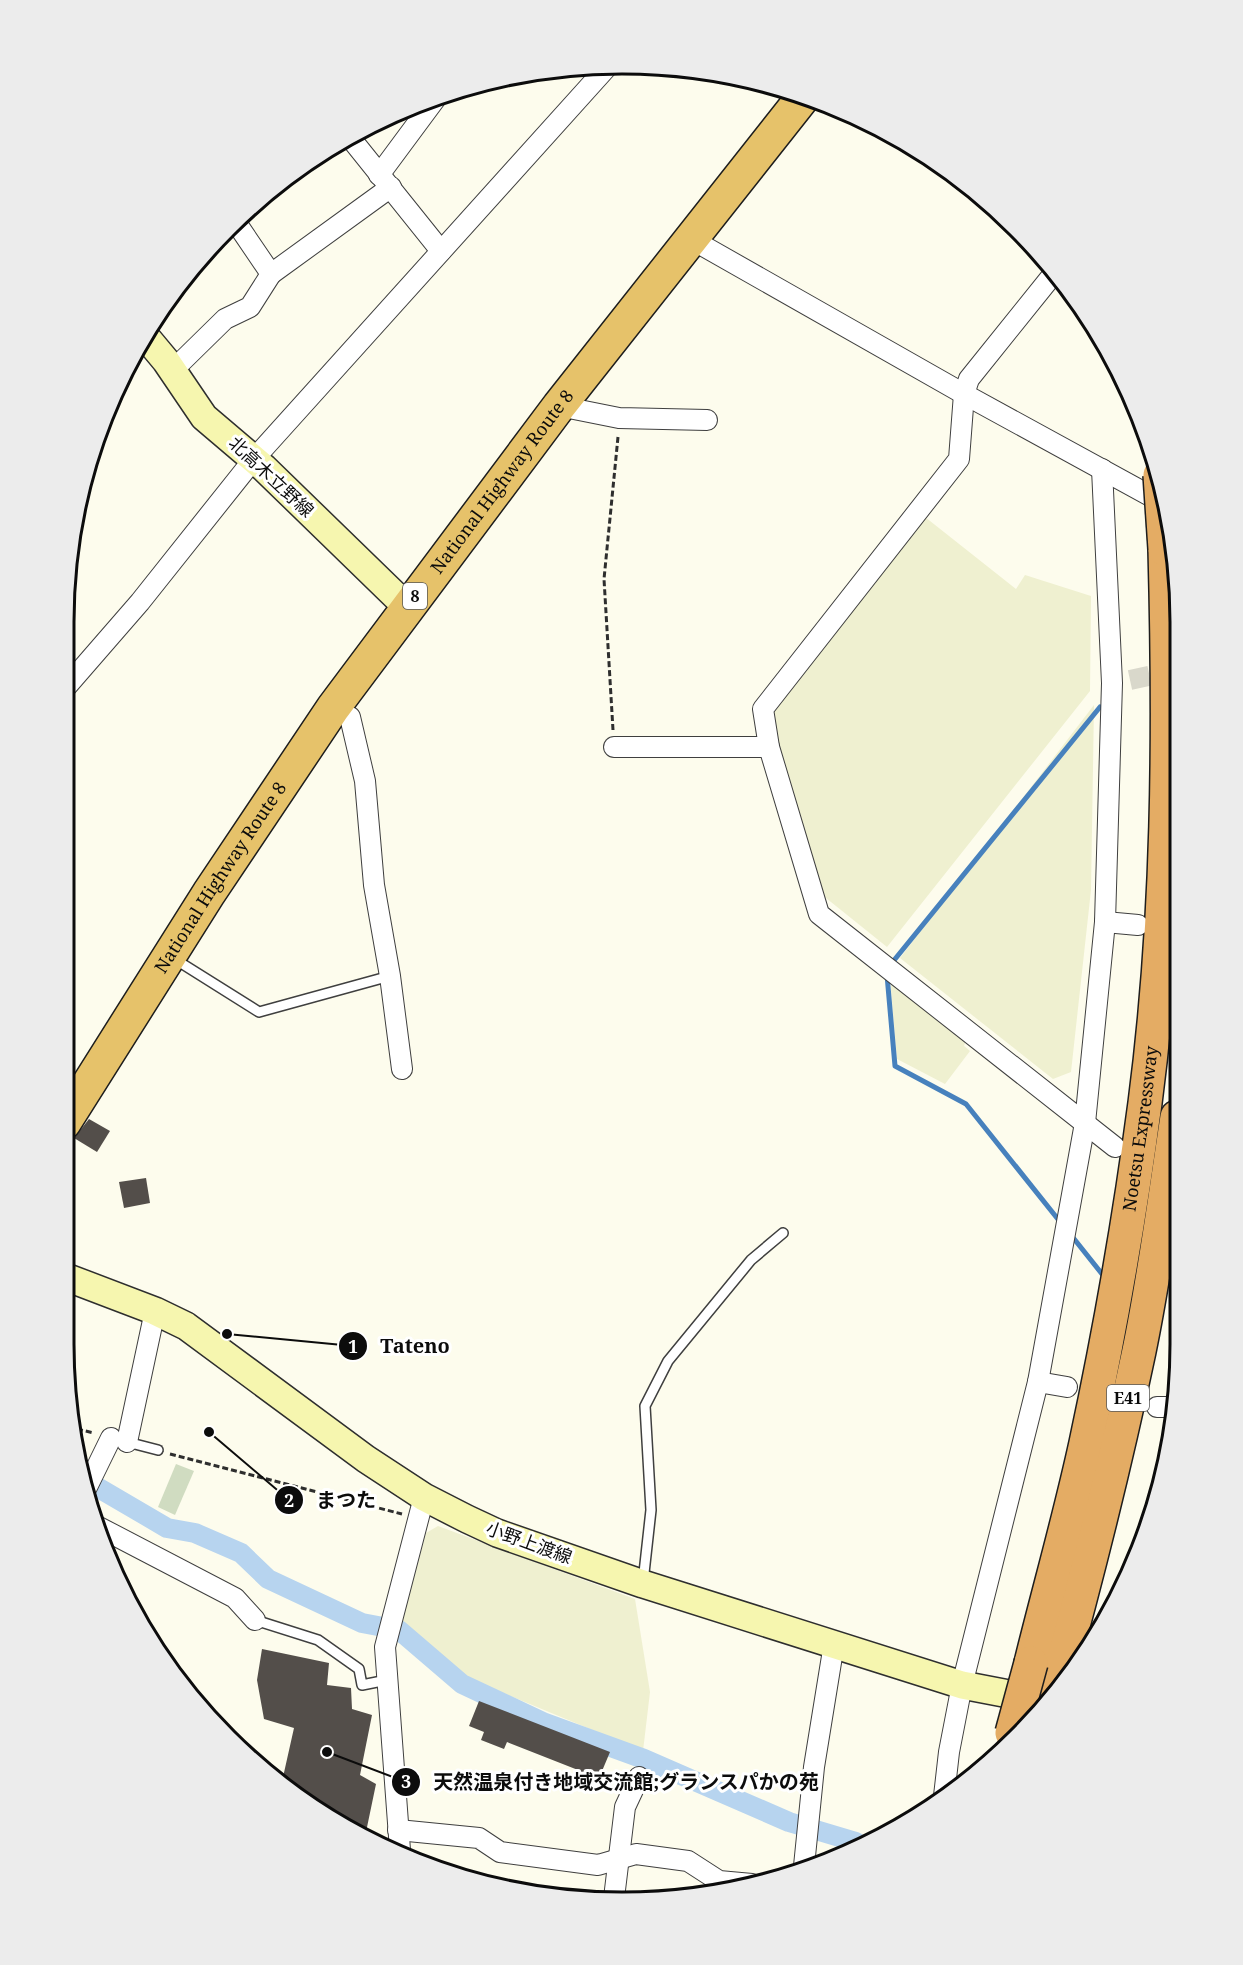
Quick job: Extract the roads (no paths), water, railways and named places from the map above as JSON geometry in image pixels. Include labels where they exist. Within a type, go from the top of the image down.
[{"type":"highway","name":"National Highway Route 8","points":[[74,1107],[169,956],[333,708],[559,406],[798,103]]},
{"type":"highway","name":"Noetsu Expressway","points":[[1048,1683],[1085,1446],[1110,1329],[1145,1101],[1157,983],[1166,830],[1168,762],[1165,550]]},
{"type":"highway","name":"Noetsu Expressway","points":[[1027,1713],[1048,1683],[1139,1350],[1160,1236],[1170,1162]]},
{"type":"main road","name":"北高木立野線","points":[[150,343],[173,370],[204,417],[253,460],[407,607]]},
{"type":"main road","name":"小野上渡線","points":[[74,1280],[155,1311],[186,1326],[366,1459],[421,1508],[467,1520],[497,1533],[643,1584],[962,1686],[1048,1683]]},
{"type":"street","points":[[74,678],[140,602],[253,460],[600,75]]},
{"type":"street","points":[[173,370],[225,319],[250,307],[271,274],[385,181],[430,108]]},
{"type":"street","points":[[355,143],[441,251]]},
{"type":"street","points":[[240,228],[271,274]]},
{"type":"street","points":[[691,239],[964,394],[1155,498]]},
{"type":"street","points":[[1049,279],[969,379],[964,394],[959,459],[764,709],[769,747],[819,914],[1115,1147]]},
{"type":"street","points":[[559,406],[619,418],[707,420]]},
{"type":"street","points":[[945,1785],[949,1752],[962,1686],[1038,1382],[1085,1123],[1105,922],[1121,682],[1102,470]]},
{"type":"street","points":[[333,708],[350,717],[365,781],[374,885],[390,975],[402,1069]]},
{"type":"street","points":[[614,747],[769,747]]},
{"type":"street","points":[[1105,922],[1138,925]]},
{"type":"street","points":[[91,1480],[119,1440],[155,1311]]},
{"type":"street","points":[[1038,1382],[1067,1387]]},
{"type":"street","points":[[399,1844],[385,1647],[421,1508]]},
{"type":"street","points":[[107,1531],[235,1598],[255,1620]]},
{"type":"street","points":[[805,1860],[814,1767],[834,1644]]},
{"type":"street","points":[[615,1892],[625,1807],[639,1777]]},
{"type":"street","points":[[398,1830],[478,1838],[500,1852],[598,1864],[636,1854],[688,1861],[719,1881],[725,1882]]},
{"type":"lane","points":[[169,956],[259,1012],[390,975]]},
{"type":"lane","points":[[643,1584],[651,1510],[645,1406],[669,1361],[751,1260],[783,1233]]},
{"type":"lane","points":[[119,1440],[158,1450]]},
{"type":"lane","points":[[255,1620],[318,1640],[359,1669],[362,1685],[387,1680]]},
{"type":"waterway","points":[[891,964],[1100,707]]},
{"type":"waterway","points":[[887,975],[895,1066],[966,1104],[1061,1223]]},
{"type":"waterway","points":[[1071,1235],[1106,1279]]},
{"type":"waterway","points":[[92,1484],[167,1528],[195,1533],[241,1553],[268,1579],[362,1623],[399,1630],[462,1684],[545,1723],[644,1759],[789,1822],[852,1841]]},
{"type":"tunnel","points":[[1130,680],[1170,671]]},
{"type":"place","name":"Tateno","points":[[227,1334]]},
{"type":"place","name":"まつた","points":[[209,1432]]},
{"type":"place","name":"天然温泉付き地域交流館;グランスパかの苑","points":[[327,1752]]}]
